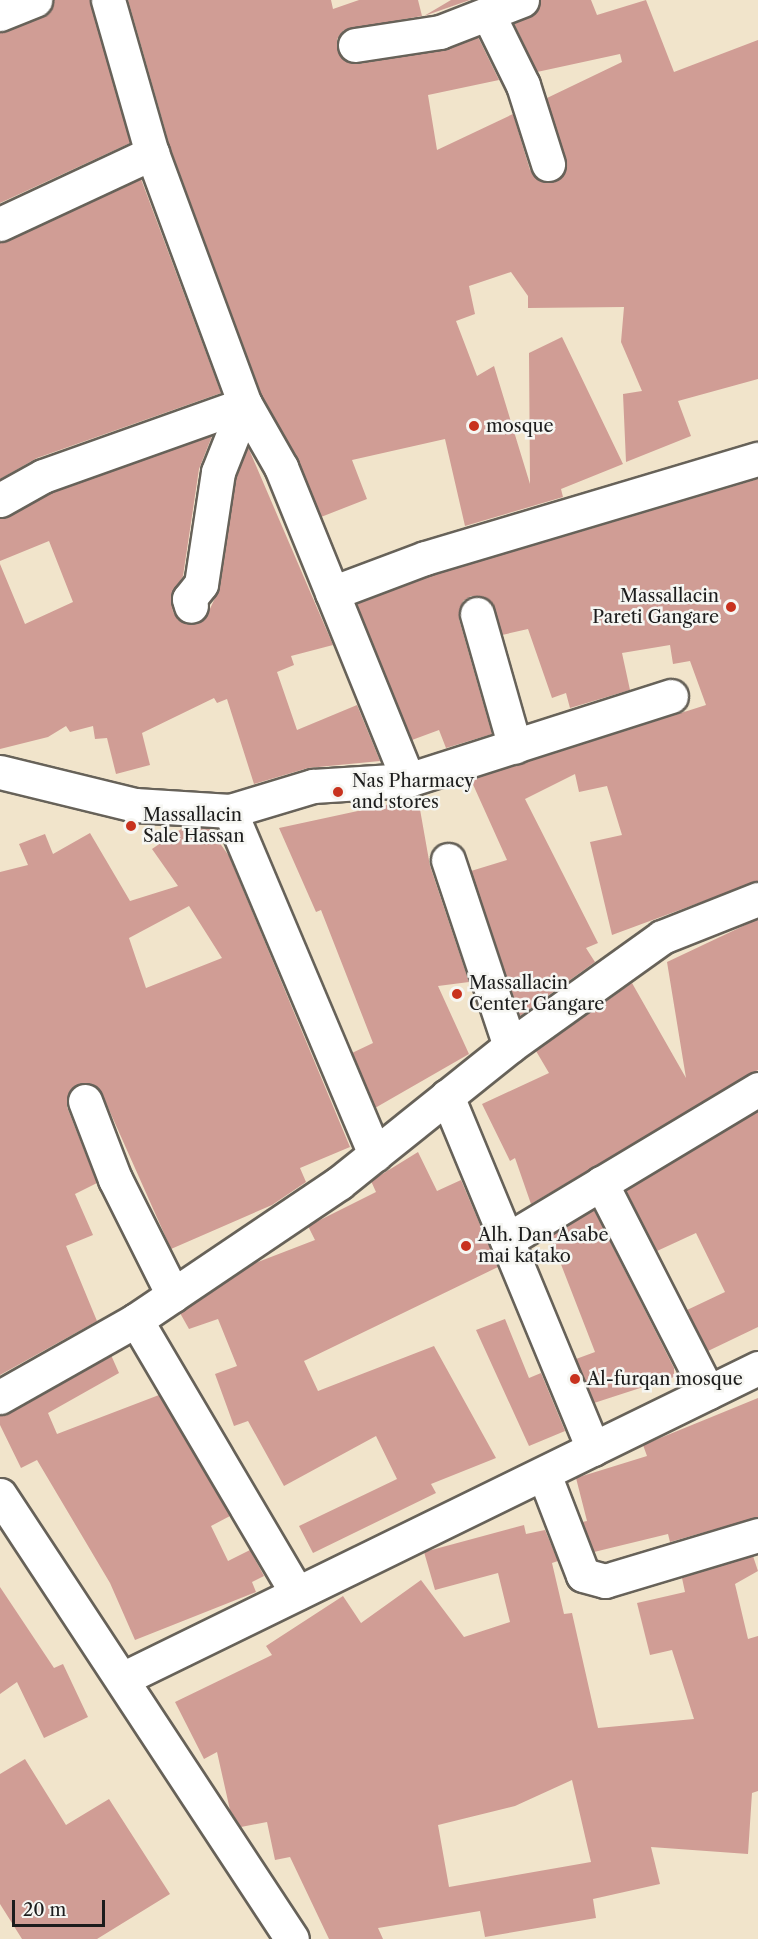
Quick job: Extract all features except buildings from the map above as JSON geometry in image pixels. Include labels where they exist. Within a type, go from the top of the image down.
[{"type":"street","points":[[0,14],[35,0]]},
{"type":"street","points":[[108,0],[152,153],[245,405],[281,468],[408,780]]},
{"type":"street","points":[[355,45],[440,32],[498,7],[548,164]]},
{"type":"street","points":[[0,224],[152,153]]},
{"type":"street","points":[[0,500],[43,476],[245,405]]},
{"type":"street","points":[[191,606],[189,599],[201,584],[218,472],[245,405]]},
{"type":"street","points":[[332,594],[425,558],[758,459]]},
{"type":"street","points":[[477,614],[515,747]]},
{"type":"street","points":[[0,772],[135,805],[230,811],[313,786],[408,780],[671,696]]},
{"type":"street","points":[[230,811],[375,1155]]},
{"type":"street","points":[[448,860],[510,1046]]},
{"type":"street","points":[[0,1397],[136,1320],[375,1155],[510,1046],[662,937],[758,899]]},
{"type":"street","points":[[507,1240],[758,1089]]},
{"type":"street","points":[[447,1096],[593,1449]]},
{"type":"street","points":[[86,1101],[115,1179],[173,1295]]},
{"type":"street","points":[[601,1183],[708,1392]]},
{"type":"street","points":[[136,1320],[297,1593]]},
{"type":"street","points":[[122,1679],[758,1368]]},
{"type":"street","points":[[544,1474],[583,1575],[605,1581],[758,1535]]},
{"type":"street","points":[[0,1494],[292,1939]]},
{"type":"place","name":"mosque","points":[[474,426]]},
{"type":"place","name":"Massallacin Pareti Gangare","points":[[731,607]]},
{"type":"place","name":"Nas Pharmacy and stores","points":[[338,792]]},
{"type":"place","name":"Massallacin Sale Hassan","points":[[131,826]]},
{"type":"place","name":"Massallacin Center Gangare","points":[[457,994]]},
{"type":"place","name":"Alh. Dan Asabe mai katako","points":[[466,1246]]},
{"type":"place","name":"Al-furqan mosque","points":[[575,1379]]}]
